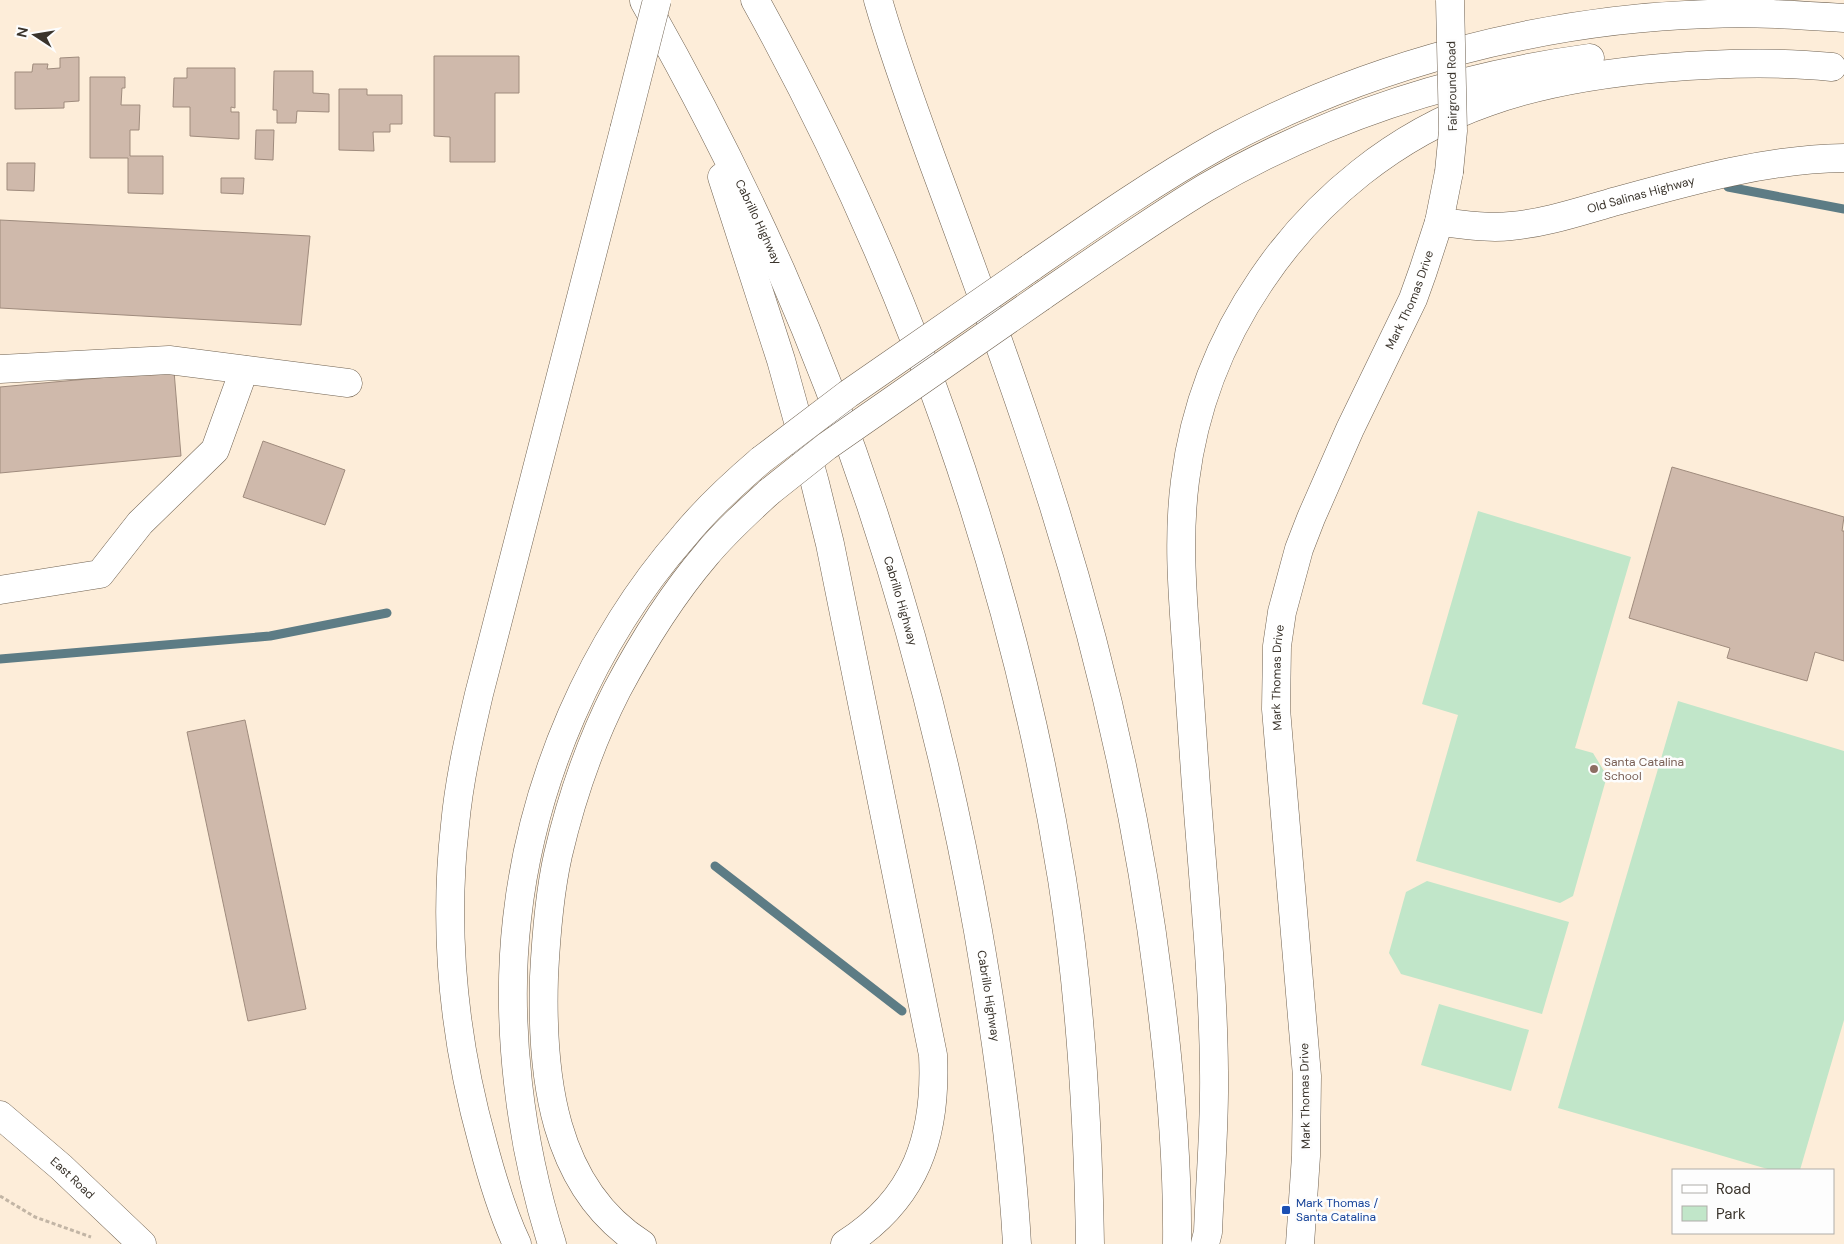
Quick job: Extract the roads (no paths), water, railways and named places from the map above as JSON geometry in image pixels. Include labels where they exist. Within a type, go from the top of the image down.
[{"type":"main road","name":"Cabrillo Highway","points":[[643,0],[694,93],[754,211],[806,331],[853,454],[893,577],[944,766],[972,896],[1003,1092],[1017,1244]]},
{"type":"main road","points":[[517,1244],[492,1176],[476,1118],[456,1016],[451,941],[455,825],[461,782],[479,694],[657,0]]},
{"type":"main road","points":[[755,0],[799,82],[848,183],[899,301],[949,434],[1006,618],[1022,678],[1041,767],[1062,881],[1084,1081],[1088,1144],[1090,1244]]},
{"type":"main road","points":[[878,0],[917,119],[1033,442],[1070,560],[1105,689],[1133,819],[1155,951],[1171,1084],[1175,1150],[1177,1244]]},
{"type":"main road","name":"Fairground Road","points":[[1449,172],[1452,131],[1450,0]]},
{"type":"main road","points":[[552,1244],[537,1196],[526,1137],[518,1082],[514,1024],[516,920],[521,885],[537,815],[549,776],[574,712],[598,663],[623,619],[682,537],[729,488],[760,460],[808,422],[1134,197],[1221,144],[1315,100],[1411,65],[1508,39],[1573,27],[1641,18],[1743,13],[1844,18]]},
{"type":"main road","points":[[642,1244],[618,1225],[588,1190],[576,1172],[558,1127],[548,1076],[544,1022],[545,960],[552,890],[560,847],[578,787],[602,724],[632,662],[667,606],[727,532],[769,492],[827,446],[1150,223],[1235,172],[1328,128],[1433,91],[1498,74],[1546,64],[1611,55],[1708,52],[1769,57],[1838,68]]},
{"type":"main road","points":[[1205,1244],[1208,1232],[1213,1141],[1213,1044],[1180,541],[1186,476],[1198,412],[1221,351],[1237,320],[1272,265],[1292,239],[1335,194],[1359,174],[1407,141],[1459,113],[1485,102],[1550,84],[1643,69],[1739,63],[1799,64],[1838,68]]},
{"type":"main road","points":[[694,93],[781,360],[815,483],[850,637],[933,1055],[934,1093],[930,1126],[919,1159],[902,1191],[890,1206],[877,1220],[845,1244]]},
{"type":"main road","name":"Old Salinas Highway","points":[[1439,222],[1491,227],[1525,225],[1658,190],[1746,170],[1805,160],[1844,158]]},
{"type":"main road","name":"Mark Thomas Drive","points":[[1300,1244],[1308,1116],[1307,1076],[1276,709],[1276,677],[1280,629],[1286,596],[1299,549],[1330,474],[1413,298],[1439,222],[1449,172]]},
{"type":"main road","points":[[0,368],[169,360],[348,383]]},
{"type":"main road","points":[[0,590],[100,574],[140,523],[215,450],[244,370]]},
{"type":"main road","name":"East Road","points":[[0,1115],[61,1167],[142,1244]]},
{"type":"waterway","points":[[1728,187],[1844,209]]},
{"type":"waterway","points":[[0,659],[270,636],[387,613]]},
{"type":"waterway","points":[[715,866],[902,1011]]},
{"type":"place","name":"Santa Catalina School","points":[[1594,769]]},
{"type":"place","name":"Mark Thomas / Santa Catalina","points":[[1286,1210]]}]
